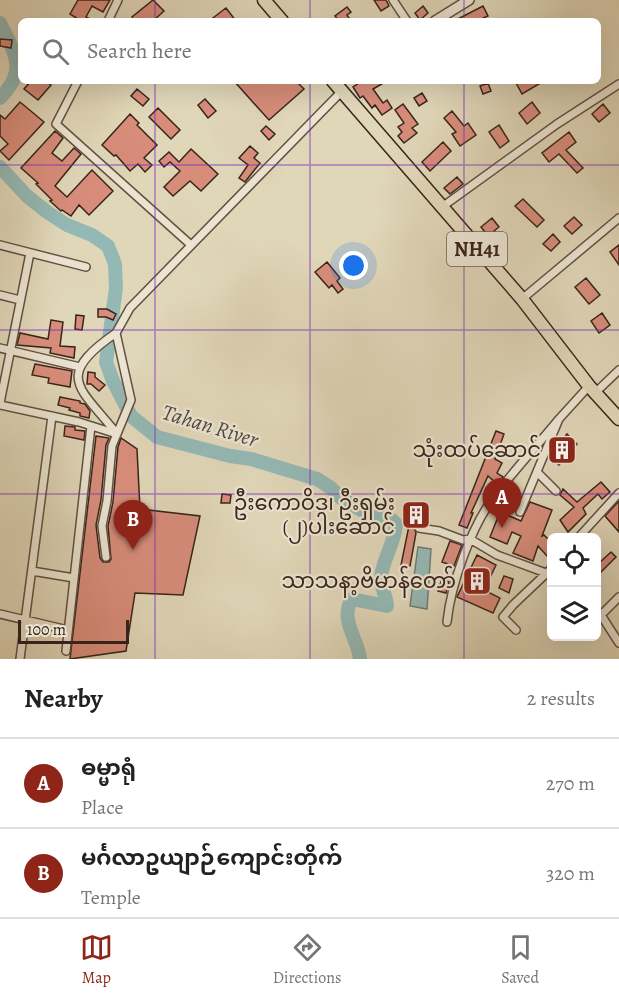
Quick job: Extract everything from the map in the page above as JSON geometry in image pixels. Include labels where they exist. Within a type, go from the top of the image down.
[{"type":"highway","points":[[264,0],[279,18]]},
{"type":"highway","name":"NH41","points":[[338,84],[522,299],[592,389],[619,419]]},
{"type":"street","points":[[109,18],[118,0]]},
{"type":"street","points":[[393,0],[405,18]]},
{"type":"street","points":[[440,18],[469,0]]},
{"type":"street","points":[[76,84],[56,124],[191,245]]},
{"type":"street","points":[[117,434],[99,410],[83,394],[76,377],[80,367],[96,346],[116,333],[130,308],[191,245],[338,84]]},
{"type":"street","points":[[442,207],[556,124],[619,84]]},
{"type":"street","points":[[522,299],[619,218]]},
{"type":"street","points":[[0,245],[86,267]]},
{"type":"street","points":[[30,253],[0,404],[117,434]]},
{"type":"street","points":[[0,295],[20,300]]},
{"type":"street","points":[[106,557],[102,525],[107,501],[112,446],[131,400],[116,333]]},
{"type":"street","points":[[0,348],[80,367]]},
{"type":"street","points":[[447,622],[453,592],[470,539],[493,498],[560,419],[592,389],[619,370]]},
{"type":"street","points":[[20,659],[52,416]]},
{"type":"street","points":[[520,512],[560,419]]},
{"type":"street","points":[[66,651],[91,426]]},
{"type":"street","points":[[537,472],[556,491]]},
{"type":"street","points":[[582,533],[619,494]]},
{"type":"street","points":[[419,528],[439,531],[463,540],[470,539],[497,555],[547,570]]},
{"type":"street","points":[[32,571],[74,578]]},
{"type":"street","points":[[516,630],[503,617],[547,573]]},
{"type":"street","points":[[619,597],[601,615],[619,643]]},
{"type":"street","points":[[0,614],[68,630]]},
{"type":"water","points":[[418,547],[431,549],[427,609],[410,606]]},
{"type":"building","points":[[78,0],[110,0],[103,12],[92,6],[86,17],[88,18],[76,18],[70,14]]},
{"type":"building","points":[[153,0],[164,11],[156,18],[132,17]]},
{"type":"building","points":[[374,0],[386,0],[389,6],[381,11]]},
{"type":"building","points":[[423,6],[428,13],[419,18],[415,13]]},
{"type":"building","points":[[483,6],[488,16],[484,18],[460,18]]},
{"type":"building","points":[[347,7],[351,12],[347,15],[349,18],[335,16]]},
{"type":"building","points":[[226,8],[234,18],[213,18]]},
{"type":"building","points":[[0,39],[12,40],[11,48],[0,46]]},
{"type":"building","points":[[28,84],[51,85],[38,100],[24,89]]},
{"type":"building","points":[[237,84],[299,84],[304,89],[269,120]]},
{"type":"building","points":[[358,84],[382,84],[373,89],[383,103],[387,100],[392,108],[382,115],[375,105],[372,108],[363,96],[360,98],[353,87]]},
{"type":"building","points":[[488,84],[491,91],[483,94],[480,86]]},
{"type":"building","points":[[517,84],[539,84],[522,94]]},
{"type":"building","points":[[137,89],[149,99],[143,106],[131,96]]},
{"type":"building","points":[[422,93],[427,101],[419,106],[414,98]]},
{"type":"building","points":[[205,99],[216,111],[208,118],[198,105]]},
{"type":"building","points":[[20,102],[44,122],[9,160],[0,151],[8,144],[0,136],[0,115],[5,119]]},
{"type":"building","points":[[532,102],[540,113],[527,124],[519,113]]},
{"type":"building","points":[[403,104],[418,124],[412,128],[417,133],[404,143],[398,136],[402,132],[398,127],[404,123],[395,110]]},
{"type":"building","points":[[603,104],[610,113],[599,122],[592,114]]},
{"type":"building","points":[[158,108],[180,130],[171,139],[149,117]]},
{"type":"building","points":[[452,111],[464,126],[468,123],[476,135],[460,146],[452,134],[456,132],[444,118]]},
{"type":"building","points":[[130,114],[139,123],[137,125],[157,145],[144,158],[152,165],[145,172],[138,164],[130,171],[116,155],[114,156],[102,145]]},
{"type":"building","points":[[499,125],[509,141],[500,148],[489,132]]},
{"type":"building","points":[[266,126],[275,134],[269,140],[261,131]]},
{"type":"building","points":[[55,131],[63,138],[52,153],[62,161],[74,148],[81,154],[55,186],[67,197],[92,170],[113,191],[89,215],[79,205],[71,216],[61,211],[36,184],[38,183],[21,168]]},
{"type":"building","points":[[569,132],[576,142],[566,150],[583,168],[577,173],[559,154],[549,162],[542,153]]},
{"type":"building","points":[[443,142],[451,151],[430,171],[422,162]]},
{"type":"building","points":[[250,146],[258,153],[254,158],[260,163],[245,182],[239,178],[248,165],[239,158]]},
{"type":"building","points":[[191,149],[218,174],[201,191],[190,181],[173,196],[164,187],[180,171],[170,162],[164,167],[159,161],[169,152],[179,162]]},
{"type":"building","points":[[457,177],[463,184],[450,194],[444,188]]},
{"type":"building","points":[[523,199],[544,220],[537,227],[515,206]]},
{"type":"building","points":[[574,217],[582,225],[572,234],[564,226]]},
{"type":"building","points":[[492,218],[499,227],[494,231],[506,244],[499,250],[481,227]]},
{"type":"building","points":[[553,234],[560,242],[551,251],[543,244]]},
{"type":"building","points":[[619,245],[619,265],[610,252]]},
{"type":"building","points":[[327,262],[340,278],[337,281],[343,289],[338,293],[332,285],[329,288],[315,272]]},
{"type":"building","points":[[586,278],[600,295],[589,304],[575,287]]},
{"type":"building","points":[[98,309],[107,309],[116,314],[113,320],[98,317]]},
{"type":"building","points":[[602,313],[610,325],[599,333],[591,321]]},
{"type":"building","points":[[76,315],[84,316],[82,330],[75,329]]},
{"type":"building","points":[[51,320],[63,322],[60,346],[75,347],[74,358],[50,353],[51,348],[17,345],[20,333],[48,339]]},
{"type":"building","points":[[35,364],[72,371],[70,387],[48,383],[49,378],[32,375]]},
{"type":"building","points":[[88,372],[95,373],[95,377],[105,385],[99,391],[91,384],[87,384]]},
{"type":"building","points":[[60,397],[85,404],[90,411],[89,418],[80,416],[80,413],[69,410],[70,408],[58,405]]},
{"type":"building","points":[[65,426],[85,431],[84,440],[64,436]]},
{"type":"building","points":[[496,431],[504,434],[495,459],[502,463],[497,473],[503,477],[497,484],[488,476],[471,513],[473,513],[467,528],[459,525]]},
{"type":"building","name":"သုံးထပ်ဆောင်","points":[[567,434],[577,444],[559,465],[549,457]]},
{"type":"building","points":[[96,436],[109,438],[106,445],[101,500],[96,525],[100,558],[103,562],[109,562],[111,559],[108,526],[121,438],[137,449],[140,509],[200,516],[183,595],[135,593],[126,651],[70,659]]},
{"type":"building","points":[[601,482],[610,492],[602,499],[598,494],[583,508],[586,514],[568,532],[560,520],[574,507],[560,495],[563,489],[577,502]]},
{"type":"building","points":[[222,494],[231,495],[230,503],[221,503]]},
{"type":"building","points":[[619,501],[619,532],[605,516]]},
{"type":"building","points":[[530,502],[552,510],[542,536],[547,538],[547,556],[538,546],[533,561],[513,553],[521,536],[512,532],[507,544],[490,537],[500,512],[521,521]]},
{"type":"building","points":[[413,506],[422,507],[420,522],[414,527],[416,533],[410,566],[401,565]]},
{"type":"building","points":[[450,541],[462,545],[454,566],[442,562]]},
{"type":"building","points":[[611,552],[616,557],[601,572],[601,561]]},
{"type":"building","name":"သာသနာ့ဗိမာန်တော်","points":[[477,555],[496,565],[484,590],[500,598],[493,613],[457,597]]},
{"type":"building","points":[[504,576],[513,579],[509,593],[499,588]]},
{"type":"building","points":[[442,579],[449,582],[446,593],[438,591]]},
{"type":"waterway","name":"Tahan River","points":[[0,23],[16,62],[14,79],[0,98]]},
{"type":"waterway","name":"Tahan River","points":[[0,167],[27,196],[47,212],[67,225],[92,235],[108,246],[115,264],[116,288],[106,362],[131,416],[157,437],[230,456],[251,459],[317,479],[341,498],[368,514],[392,520],[396,524],[394,538],[381,577],[387,606],[352,599],[347,614],[360,659]]},
{"type":"place","name":"သုံးထပ်ဆောင်","points":[[562,450]]},
{"type":"place","name":"ဦးကောဝိဒ၊ ဦးရှမ်း (၂)ပါးဆောင်","points":[[416,515]]},
{"type":"place","name":"ဓမ္မာရုံ","points":[[502,528]]},
{"type":"place","name":"မင်္ဂလာဥယျာဉ်ကျောင်းတိုက်","points":[[133,550]]},
{"type":"place","name":"သာသနာ့ဗိမာန်တော်","points":[[477,581]]}]
